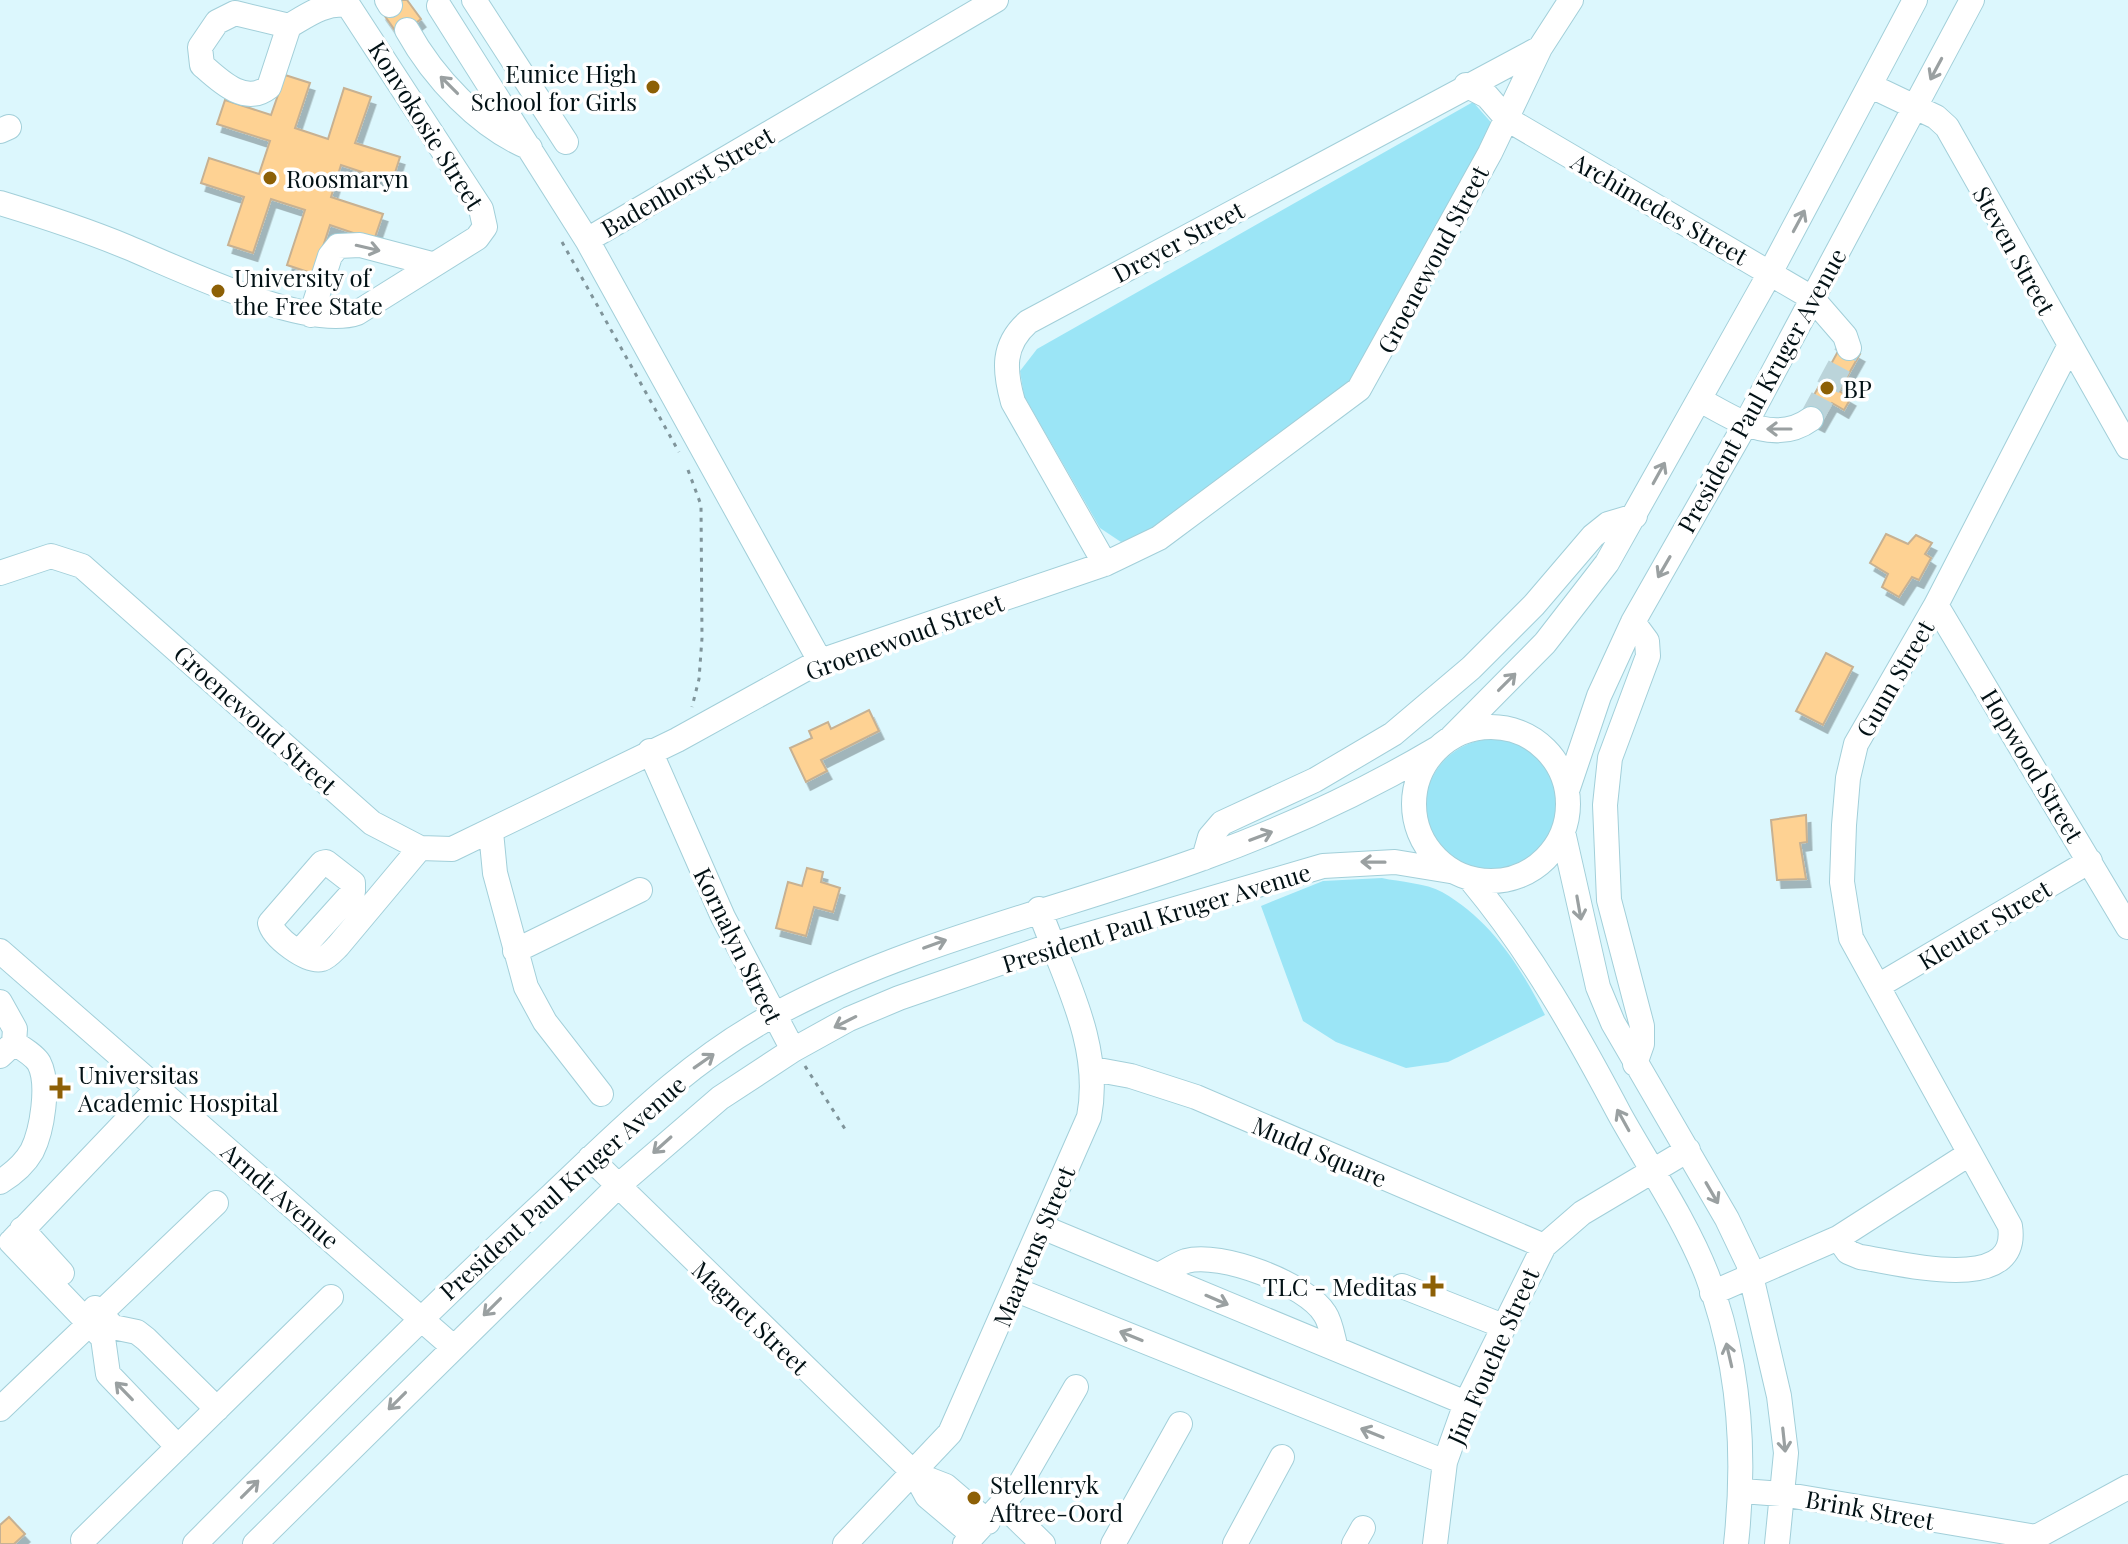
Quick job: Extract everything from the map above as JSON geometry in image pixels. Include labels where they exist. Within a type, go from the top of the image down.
[{"type":"street","points":[[474,0],[566,142]]},
{"type":"street","name":"Badenhorst Street","points":[[820,661],[587,240],[996,0]]},
{"type":"street","name":"Groenewoud Street","points":[[0,573],[51,556],[82,566],[372,823],[420,848],[452,849],[685,734],[820,661],[1116,560],[1159,538],[1359,389],[1507,119],[1540,48],[1571,0]]},
{"type":"street","name":"President Paul Kruger Avenue","points":[[195,1544],[420,1317],[590,1158],[670,1085],[772,1016],[900,957],[1039,909],[1204,858],[1330,809],[1445,742],[1545,643],[1607,563],[1770,273],[1915,0]]},
{"type":"street","name":"President Paul Kruger Avenue","points":[[1568,788],[1599,696],[1633,622],[1745,425],[1972,0]]},
{"type":"street","name":"Konvokosie Street","points":[[0,203],[127,247],[191,276],[311,315],[342,318],[357,313],[477,238],[486,219],[348,5],[336,3],[320,8],[289,26]]},
{"type":"street","points":[[439,6],[587,240]]},
{"type":"street","points":[[407,30],[434,71],[478,115],[512,141],[532,149]]},
{"type":"street","name":"Dreyer Street","points":[[1116,560],[1089,532],[1013,402],[1006,376],[1007,352],[1014,334],[1028,322],[1540,48]]},
{"type":"street","name":"Archimedes Street","points":[[1466,85],[1487,96],[1507,119],[1812,298],[1845,336],[1849,348]]},
{"type":"street","name":"Steven Street","points":[[1871,86],[1916,107],[1947,127],[2128,447]]},
{"type":"street","points":[[311,315],[330,256],[338,246],[360,245],[432,264]]},
{"type":"street","name":"Gunn Street","points":[[1838,1238],[1848,1252],[1860,1257],[1954,1270],[1984,1269],[1998,1262],[2011,1242],[2010,1226],[1851,938],[1842,882],[1848,778],[1856,744],[1936,605],[2069,347]]},
{"type":"street","points":[[1700,400],[1745,425],[1780,433],[1798,428],[1811,419]]},
{"type":"street","points":[[1204,858],[1210,837],[1222,823],[1315,780],[1393,734],[1471,668],[1534,605],[1593,536],[1608,524],[1635,516]]},
{"type":"street","name":"Hopwood Street","points":[[1936,605],[2128,927]]},
{"type":"street","points":[[1633,622],[1647,641],[1648,656],[1610,758],[1604,851],[1609,900],[1642,1026],[1642,1044],[1635,1064]]},
{"type":"street","points":[[1460,875],[1496,882],[1521,876],[1543,863],[1563,832],[1568,819],[1568,788],[1559,765],[1544,746],[1523,733],[1487,727],[1445,742],[1421,771],[1413,798],[1416,827],[1429,852],[1460,875],[1530,956],[1690,1239],[1712,1293],[1731,1357],[1742,1442],[1742,1491],[1736,1544]]},
{"type":"street","name":"Kornalyn Street","points":[[650,751],[723,917],[772,1016],[793,1050]]},
{"type":"street","points":[[491,832],[495,873],[526,987],[545,1022],[601,1094]]},
{"type":"street","points":[[1563,832],[1598,987],[1635,1064],[1727,1219],[1751,1276],[1779,1396],[1786,1453],[1777,1544]]},
{"type":"street","points":[[299,952],[316,959],[325,958],[420,848]]},
{"type":"street","name":"Kleuter Street","points":[[1878,986],[2090,861]]},
{"type":"street","name":"President Paul Kruger Avenue","points":[[255,1544],[452,1346],[618,1186],[720,1098],[793,1050],[849,1019],[899,998],[1052,945],[1323,866],[1395,862],[1460,875]]},
{"type":"street","points":[[515,951],[640,890]]},
{"type":"street","name":"Maartens Street","points":[[845,1544],[945,1441],[963,1411],[1089,1117],[1093,1069],[1090,1047],[1039,909]]},
{"type":"street","name":"Arndt Avenue","points":[[0,951],[452,1346]]},
{"type":"street","points":[[0,1002],[15,1029],[7,1050],[39,1063],[43,1083],[42,1109],[32,1151],[18,1170],[0,1182]]},
{"type":"street","name":"Mudd Square","points":[[1093,1069],[1131,1076],[1196,1097],[1544,1246]]},
{"type":"street","points":[[157,1089],[11,1241],[95,1319],[137,1332],[146,1339],[217,1409]]},
{"type":"street","name":"Jim Fouche Street","points":[[1435,1544],[1445,1462],[1466,1403],[1544,1246],[1582,1213],[1688,1150]]},
{"type":"street","points":[[1712,1293],[1838,1238],[1969,1154]]},
{"type":"street","name":"Magnet Street","points":[[590,1158],[915,1474],[927,1496],[982,1527],[1043,1544]]},
{"type":"street","points":[[0,1409],[216,1203]]},
{"type":"street","points":[[1042,1227],[1466,1403]]},
{"type":"street","points":[[1159,1275],[1187,1261],[1213,1260],[1250,1269],[1296,1288],[1314,1299],[1327,1316],[1336,1349]]},
{"type":"street","points":[[1402,1286],[1503,1326]]},
{"type":"street","points":[[1014,1289],[1445,1462]]},
{"type":"street","points":[[83,1540],[331,1297]]},
{"type":"street","points":[[95,1319],[106,1346],[104,1362],[108,1374],[178,1447]]},
{"type":"street","points":[[982,1527],[1020,1484],[1076,1387]]},
{"type":"street","points":[[1113,1544],[1180,1424]]},
{"type":"street","points":[[1235,1544],[1282,1457]]},
{"type":"street","name":"Brink Street","points":[[1742,1491],[1782,1494],[2036,1541],[2128,1487]]},
{"type":"path","points":[[556,231],[679,454]]},
{"type":"path","points":[[685,734],[699,679],[702,638],[701,505],[687,465]]},
{"type":"path","name":"Kornalyn Street","points":[[793,1050],[826,1094],[845,1129]]},
{"type":"shaded area","points":[[1473,102],[1496,128],[1352,390],[1149,534],[1121,542],[1100,528],[1024,396],[1020,371],[1037,349]]},
{"type":"shaded area","points":[[1494,739],[1520,744],[1543,759],[1558,782],[1563,808],[1558,834],[1543,857],[1520,872],[1494,877],[1468,872],[1445,857],[1430,834],[1425,808],[1430,782],[1445,759],[1468,744]]},
{"type":"shaded area","points":[[1382,878],[1436,889],[1475,916],[1514,962],[1545,1015],[1448,1062],[1406,1068],[1336,1042],[1303,1021],[1261,906],[1323,881]]},
{"type":"building","points":[[397,0],[407,0],[421,19],[399,36],[382,12]]},
{"type":"building","name":"Roosmaryn","points":[[285,75],[310,83],[295,128],[328,139],[344,88],[371,97],[355,143],[400,157],[392,182],[341,165],[331,197],[383,214],[374,240],[330,225],[314,274],[287,265],[305,210],[271,199],[253,253],[228,245],[244,197],[201,183],[209,158],[259,174],[270,141],[217,124],[225,100],[271,115]]},
{"type":"building","points":[[1842,344],[1860,354],[1839,391],[1851,398],[1844,410],[1832,403],[1820,424],[1803,415]]},
{"type":"building","points":[[1886,534],[1908,544],[1916,535],[1932,543],[1925,554],[1931,558],[1919,580],[1912,577],[1899,597],[1882,587],[1888,574],[1870,563]]},
{"type":"building","points":[[1826,653],[1853,667],[1823,725],[1796,711]]},
{"type":"building","points":[[869,710],[879,731],[821,760],[827,771],[806,782],[790,748],[812,738],[809,731],[828,722],[831,729]]},
{"type":"building","points":[[1806,815],[1807,842],[1800,843],[1806,879],[1777,880],[1771,820]]},
{"type":"building","points":[[807,868],[823,872],[821,882],[840,888],[833,912],[814,907],[806,936],[776,928],[788,882],[802,886]]},
{"type":"building","points":[[9,1517],[25,1534],[14,1544],[0,1544],[0,1525]]},
{"type":"tunnel","points":[[1811,419],[1849,348]]},
{"type":"place","name":"Eunice High School for Girls","points":[[653,87]]},
{"type":"place","name":"Roosmaryn","points":[[270,178]]},
{"type":"place","name":"University of the Free State","points":[[218,291]]},
{"type":"place","name":"BP","points":[[1827,388]]},
{"type":"place","name":"Universitas Academic Hospital","points":[[60,1088]]},
{"type":"place","name":"TLC - Meditas","points":[[1433,1286]]},
{"type":"place","name":"Stellenryk Aftree-Oord","points":[[974,1498]]}]
